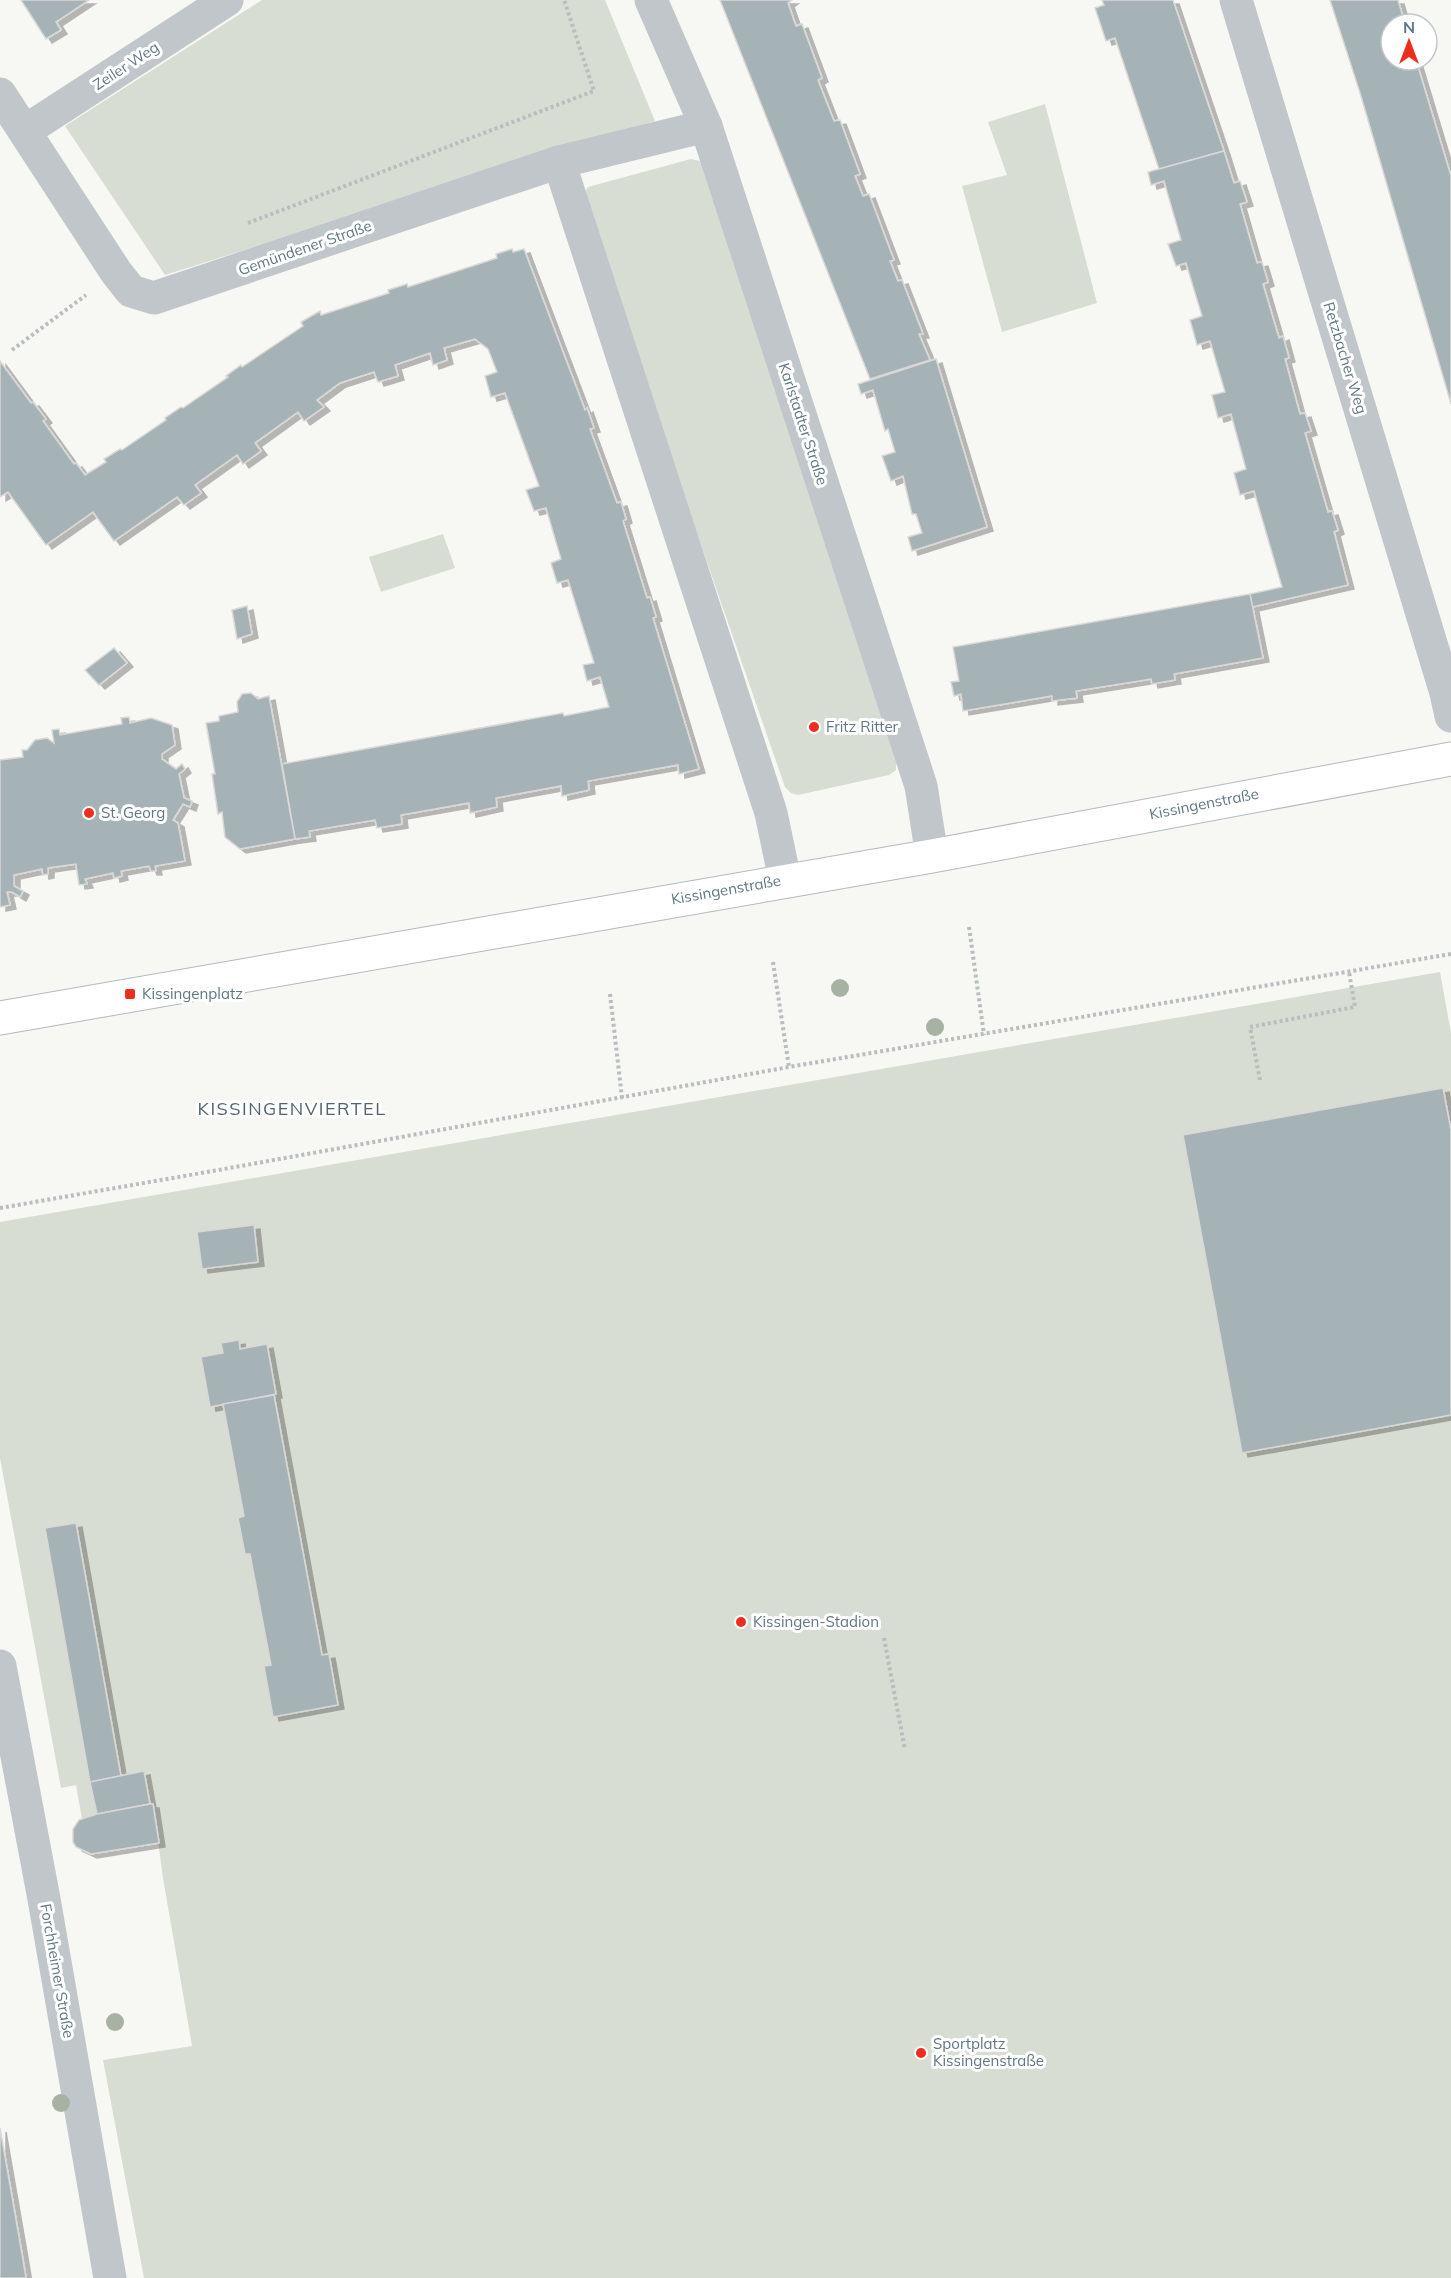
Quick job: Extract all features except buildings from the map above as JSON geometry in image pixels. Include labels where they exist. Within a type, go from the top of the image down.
[{"type":"street","name":"Zeiler Weg","points":[[25,131],[228,0]]},
{"type":"street","name":"Karlstadter Straße","points":[[651,0],[705,126],[921,786],[933,856]]},
{"type":"street","name":"Retzbacher Weg","points":[[1236,0],[1446,693],[1451,716]]},
{"type":"street","name":"Gemündener Straße","points":[[0,94],[116,273],[131,291],[154,298],[559,162],[705,126]]},
{"type":"street","points":[[559,162],[771,813],[785,880]]},
{"type":"street","name":"Kissingenstraße","points":[[0,1018],[933,856],[1451,759]]},
{"type":"street","name":"Forchheimer Straße","points":[[0,1666],[44,1899],[110,2278]]},
{"type":"path","points":[[238,226],[594,91],[564,0]]},
{"type":"path","points":[[12,351],[116,273]]},
{"type":"path","points":[[969,927],[984,1035]]},
{"type":"path","points":[[0,1208],[789,1067],[1451,954]]},
{"type":"path","points":[[773,962],[789,1067]]},
{"type":"path","points":[[1260,1080],[1250,1027],[1355,1007],[1349,972]]},
{"type":"path","points":[[610,994],[622,1098]]},
{"type":"path","points":[[884,1638],[905,1750]]},
{"type":"shaded area","points":[[262,0],[605,0],[655,121],[165,275],[65,126]]},
{"type":"shaded area","points":[[1045,104],[1097,303],[1002,332],[962,186],[1007,175],[988,122]]},
{"type":"shaded area","points":[[691,159],[700,161],[706,168],[896,762],[896,770],[889,775],[798,795],[791,793],[785,787],[582,202],[583,194],[588,187]]},
{"type":"shaded area","points":[[443,534],[455,568],[381,592],[369,557]]},
{"type":"shaded area","name":"Kissingen-Stadion","points":[[1440,972],[1451,1033],[1451,2278],[144,2278],[103,2060],[192,2046],[163,1878],[153,1804],[82,1819],[76,1785],[61,1788],[0,1458],[0,1222]]},
{"type":"place","name":"Fritz Ritter","points":[[814,727]]},
{"type":"place","name":"St. Georg","points":[[89,813]]},
{"type":"place","name":"Kissingenplatz","points":[[130,994]]},
{"type":"place","name":"Kissingen-Stadion","points":[[741,1622]]},
{"type":"place","name":"Sportplatz Kissingenstraße","points":[[921,2053]]},
{"type":"district","name":"KISSINGENVIERTEL","points":[[292,1109]]}]
